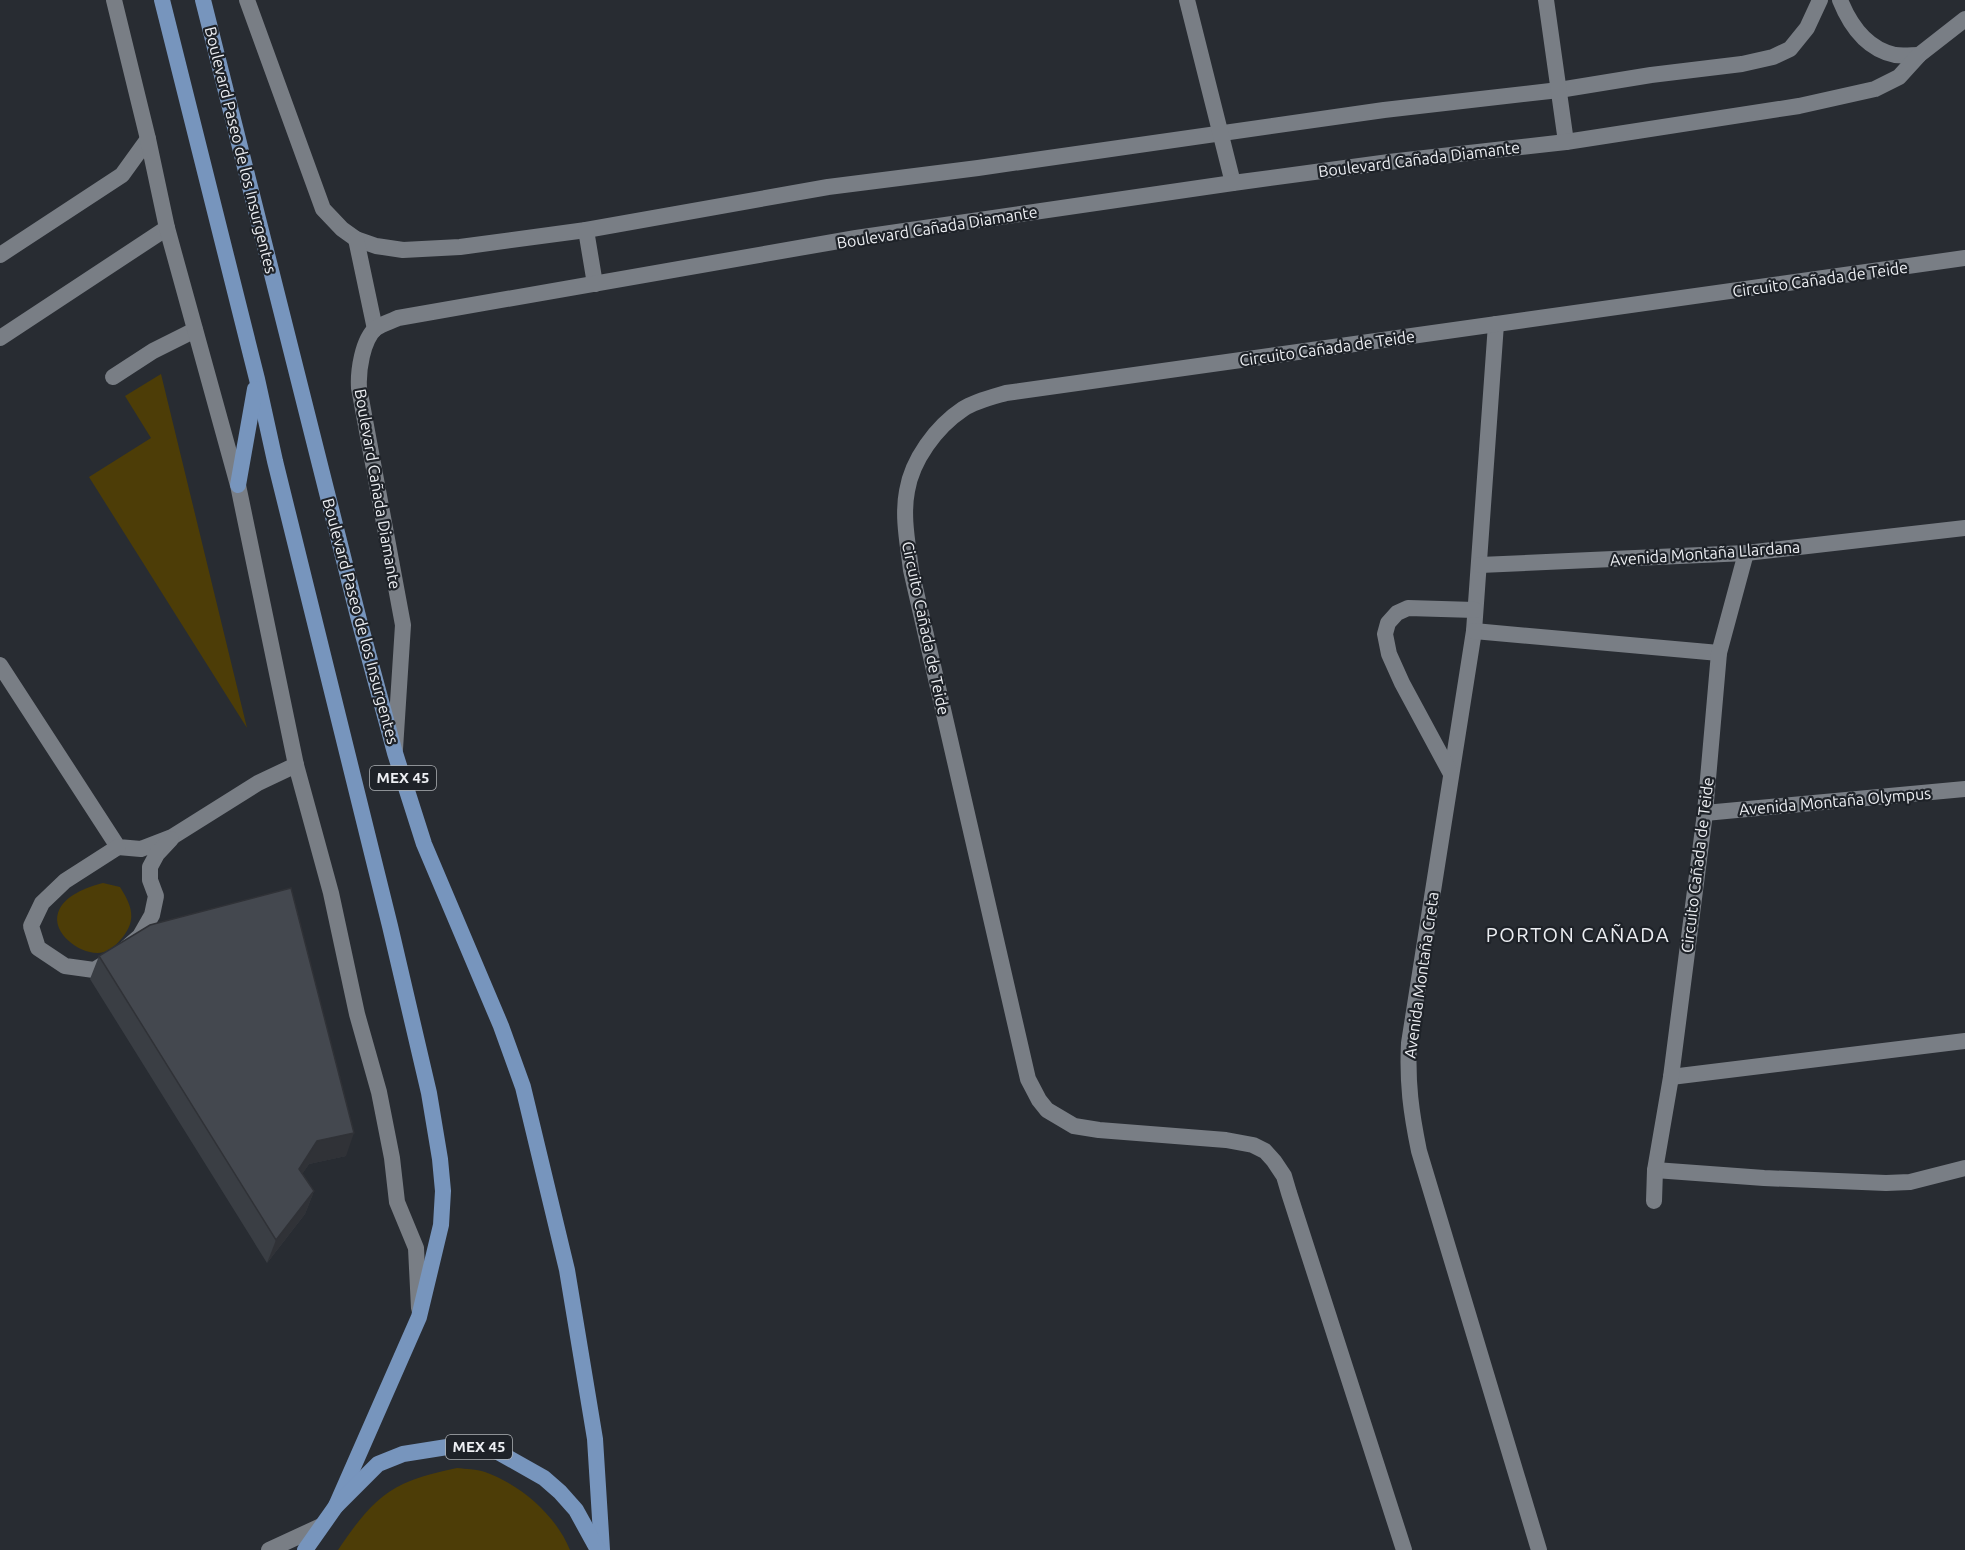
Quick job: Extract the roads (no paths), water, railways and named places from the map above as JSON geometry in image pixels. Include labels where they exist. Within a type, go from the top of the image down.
[{"type":"main road","name":"MEX 45","points":[[162,0],[257,380],[277,472],[416,1037],[439,1148],[443,1191],[441,1226],[419,1317],[336,1506]]},
{"type":"main road","name":"Boulevard Paseo de los Insurgentes","points":[[203,0],[359,620],[395,753],[424,844],[501,1026],[523,1087],[567,1270],[595,1439],[600,1550]]},
{"type":"main road","points":[[238,485],[257,380]]},
{"type":"main road","name":"MEX 45","points":[[306,1550],[336,1506],[378,1464],[403,1454],[466,1444],[498,1452],[544,1478],[576,1510],[600,1550]]},
{"type":"street","points":[[114,0],[167,228],[238,485],[296,765],[330,892],[357,1014],[379,1092],[398,1202],[416,1248],[419,1317]]},
{"type":"street","points":[[247,0],[323,209],[342,229],[356,238],[376,246],[403,250],[460,247],[586,230],[828,187],[1384,110],[1559,90],[1651,75],[1742,64],[1773,57],[1790,49],[1807,28],[1820,0]]},
{"type":"street","points":[[1187,0],[1233,183]]},
{"type":"street","points":[[1546,0],[1566,142]]},
{"type":"street","points":[[1840,0],[1860,35],[1875,46],[1895,54],[1919,55]]},
{"type":"street","name":"Boulevard Cañada Diamante","points":[[395,753],[403,625],[361,400],[358,372],[364,350],[375,329],[398,318],[856,238],[1233,183],[1566,142],[1842,98],[1875,89],[1899,76],[1919,55],[1965,19]]},
{"type":"street","points":[[0,255],[122,175],[148,139]]},
{"type":"street","points":[[0,338],[167,228]]},
{"type":"street","points":[[586,230],[595,284]]},
{"type":"street","points":[[356,238],[375,329]]},
{"type":"street","name":"Circuito Cañada de Teide","points":[[1404,1550],[1284,1176],[1275,1161],[1265,1151],[1253,1145],[1226,1140],[1074,1126],[1047,1110],[1039,1100],[1024,1064],[911,570],[905,521],[907,490],[926,446],[943,426],[963,409],[987,398],[1006,393],[1965,258]]},
{"type":"street","points":[[1480,565],[1496,324]]},
{"type":"street","points":[[113,377],[153,351],[195,330]]},
{"type":"street","name":"Avenida Montaña Llardana","points":[[1480,565],[1746,553],[1965,528]]},
{"type":"street","name":"Circuito Cañada de Teide","points":[[1654,1201],[1655,1170],[1671,1077],[1706,813],[1719,653],[1746,553]]},
{"type":"street","name":"Avenida Montaña Creta","points":[[1480,565],[1474,631],[1409,1043],[1407,1078],[1410,1110],[1419,1151],[1539,1550]]},
{"type":"street","points":[[1450,772],[1402,683],[1389,654],[1385,634],[1388,623],[1397,613],[1408,608],[1475,610]]},
{"type":"street","points":[[1474,631],[1719,653]]},
{"type":"street","points":[[0,665],[117,847]]},
{"type":"street","points":[[172,837],[157,854],[150,867],[150,880],[156,896],[152,915],[140,936],[117,956],[94,970],[64,966],[38,948],[31,926],[42,903],[65,881],[117,847],[141,849],[172,837],[258,783],[296,765]]},
{"type":"street","name":"Avenida Montaña Olympus","points":[[1706,813],[1965,789]]},
{"type":"street","points":[[1671,1077],[1965,1041]]},
{"type":"street","points":[[1655,1170],[1764,1178],[1886,1183],[1931,1179],[1965,1168]]},
{"type":"street","points":[[269,1550],[321,1526]]},
{"type":"district","name":"PORTON CAÑADA","points":[[1578,935]]}]
